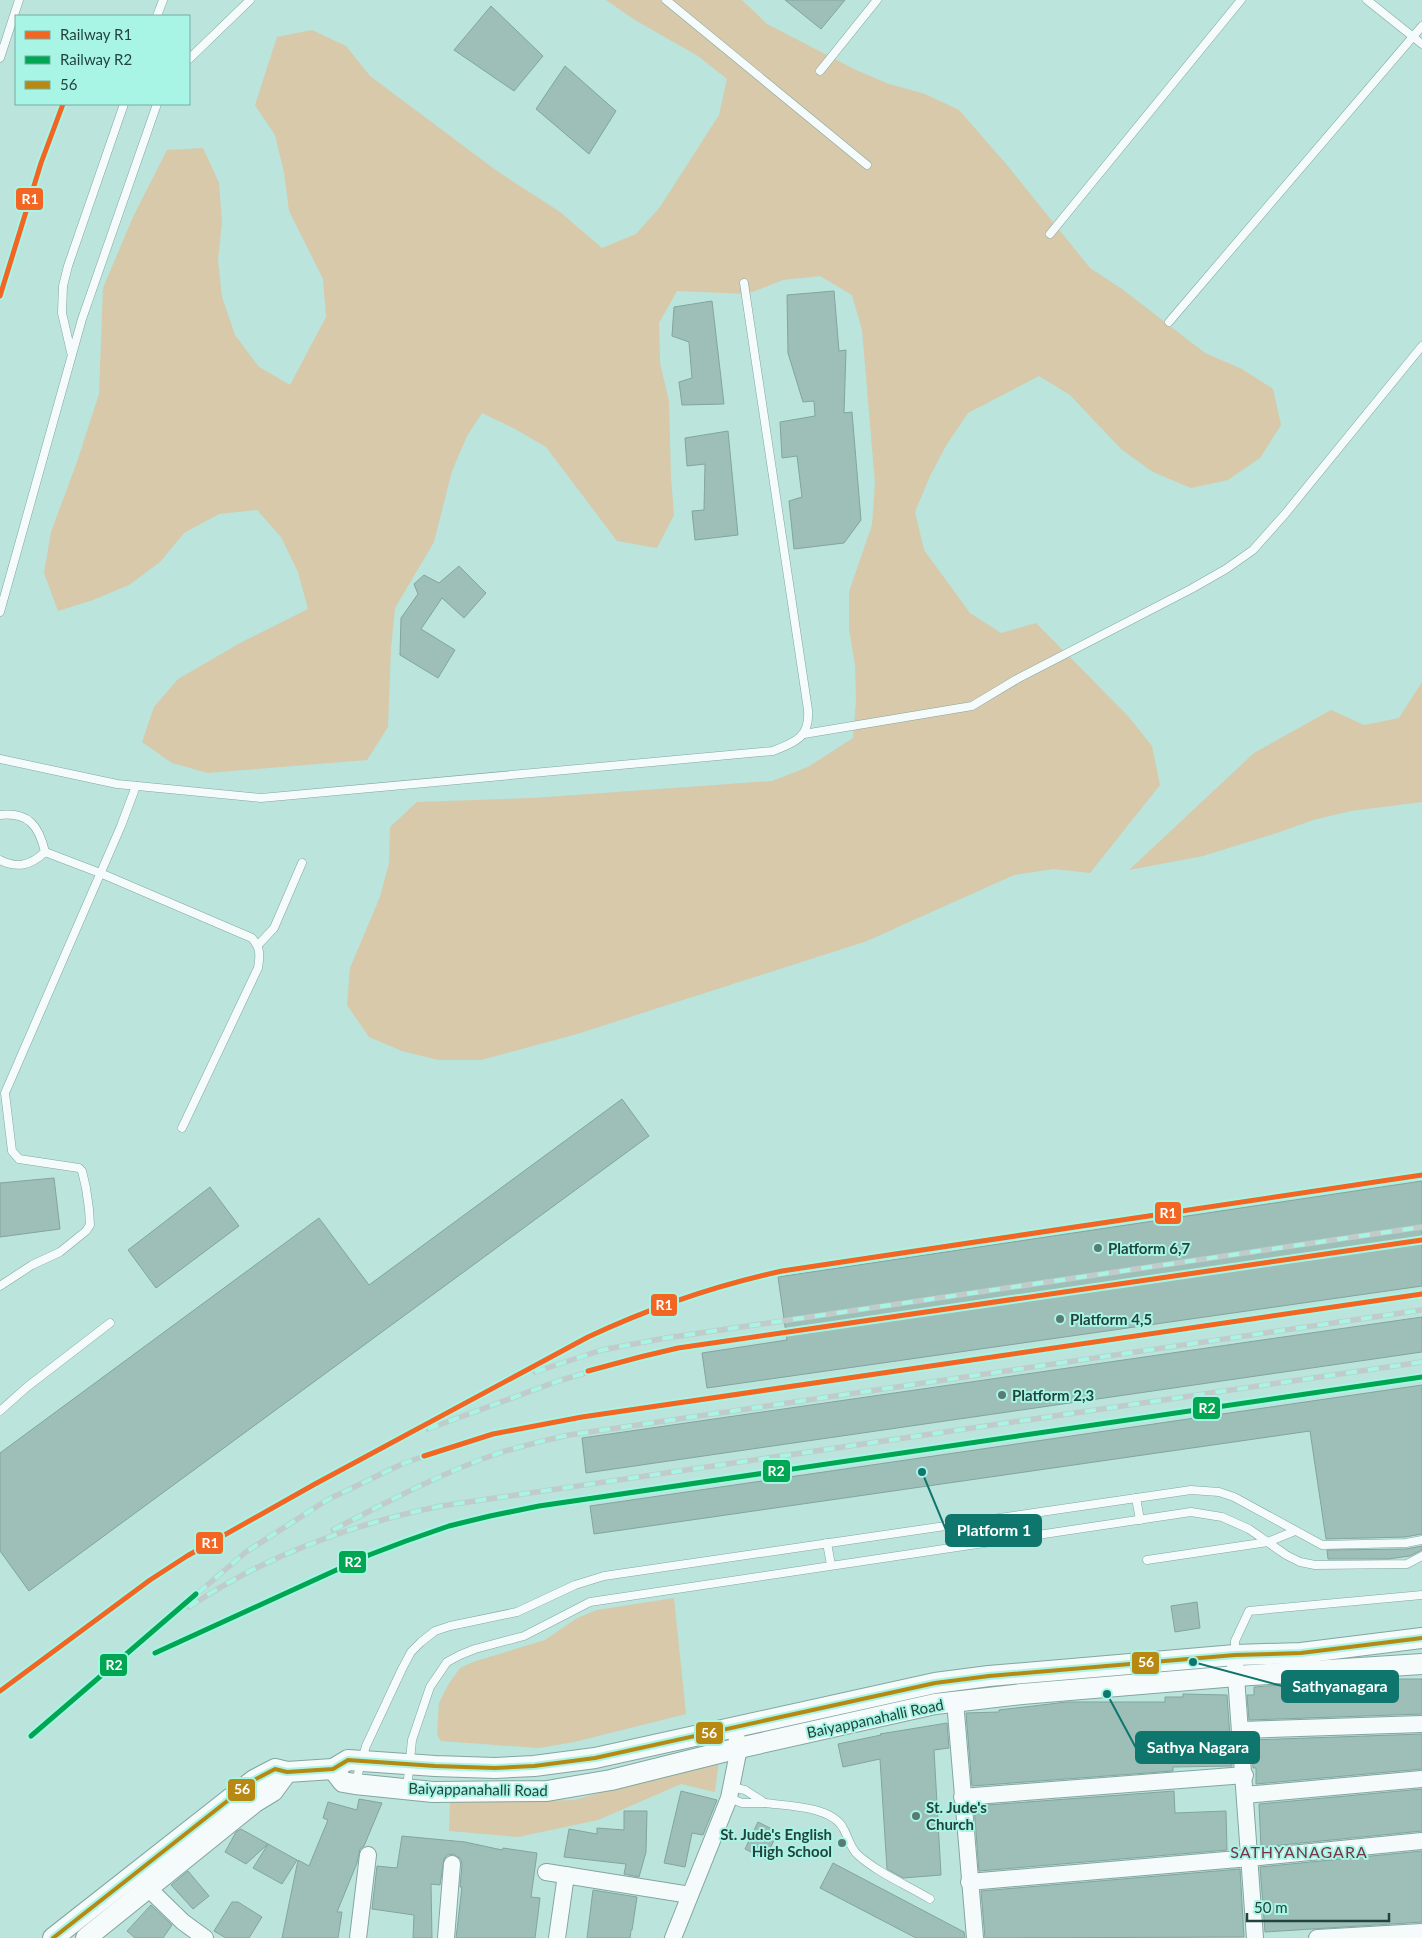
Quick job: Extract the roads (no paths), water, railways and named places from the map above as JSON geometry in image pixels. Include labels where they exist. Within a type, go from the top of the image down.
[{"type":"street","name":"Baiyappanahalli Road","points":[[1422,1638],[1301,1653],[1235,1655],[989,1676],[936,1683],[564,1763],[495,1768],[409,1765],[348,1760],[333,1769],[343,1782],[355,1784],[433,1792],[547,1791],[611,1780],[739,1748],[935,1704],[1022,1694],[1236,1676],[1422,1664]]},
{"type":"street","points":[[1235,1655],[1255,1938]]},
{"type":"street","points":[[955,1702],[974,1938]]},
{"type":"street","points":[[1241,1730],[1422,1724]]},
{"type":"street","points":[[673,1938],[730,1792],[739,1748],[734,1727]]},
{"type":"street","points":[[53,1938],[254,1780],[275,1769],[288,1772],[333,1769]]},
{"type":"street","points":[[86,1938],[255,1802],[273,1791],[288,1772]]},
{"type":"street","points":[[962,1798],[1244,1775]]},
{"type":"street","points":[[1245,1795],[1422,1779]]},
{"type":"street","points":[[969,1882],[1422,1841]]},
{"type":"street","points":[[358,1938],[368,1855]]},
{"type":"street","points":[[446,1938],[452,1864]]},
{"type":"street","points":[[546,1872],[690,1895]]},
{"type":"street","points":[[557,1938],[566,1875]]},
{"type":"street","points":[[148,1888],[183,1922],[205,1938]]},
{"type":"street","points":[[1317,1938],[1422,1932]]},
{"type":"lane","points":[[0,58],[20,0]]},
{"type":"lane","points":[[157,15],[163,0]]},
{"type":"lane","points":[[190,58],[250,0]]},
{"type":"lane","points":[[666,0],[867,165]]},
{"type":"lane","points":[[820,71],[877,0]]},
{"type":"lane","points":[[1050,234],[1241,0]]},
{"type":"lane","points":[[1368,0],[1422,44]]},
{"type":"lane","points":[[1169,322],[1422,26]]},
{"type":"lane","points":[[72,354],[62,313],[63,286],[68,266],[124,105]]},
{"type":"lane","points":[[0,612],[82,319],[157,105]]},
{"type":"lane","points":[[0,759],[117,784],[261,798],[774,751],[791,744],[804,734],[809,723],[808,710],[744,283]]},
{"type":"lane","points":[[804,734],[972,706],[1017,679],[1226,569],[1253,550],[1285,514],[1422,346]]},
{"type":"lane","points":[[0,1286],[32,1265],[60,1252],[86,1231],[90,1225],[86,1188],[82,1171],[79,1168],[19,1159],[12,1151],[3,1095],[136,786]]},
{"type":"lane","points":[[0,815],[14,815],[31,821],[40,833],[45,852]]},
{"type":"lane","points":[[45,852],[100,873],[252,938],[258,945],[260,953],[258,968],[182,1128]]},
{"type":"lane","points":[[0,860],[18,866],[36,860],[45,852]]},
{"type":"lane","points":[[258,945],[274,928],[302,864]]},
{"type":"lane","points":[[0,1411],[27,1387],[110,1323]]},
{"type":"lane","points":[[355,1784],[366,1746],[402,1669],[412,1652],[421,1642],[435,1631],[517,1612],[575,1585],[604,1576],[1191,1490],[1219,1492],[1234,1497],[1322,1545],[1406,1543],[1422,1540]]},
{"type":"lane","points":[[1136,1498],[1140,1520]]},
{"type":"lane","points":[[408,1789],[412,1740],[430,1687],[448,1662],[460,1654],[524,1636],[590,1602],[1191,1512],[1212,1514],[1249,1529],[1293,1559],[1315,1565],[1407,1564],[1422,1556]]},
{"type":"lane","points":[[984,1520],[987,1542]]},
{"type":"lane","points":[[1147,1560],[1268,1542],[1295,1531]]},
{"type":"lane","points":[[827,1543],[831,1565]]},
{"type":"lane","points":[[1235,1655],[1235,1641],[1249,1611],[1422,1595]]},
{"type":"lane","points":[[730,1792],[745,1790],[765,1803]]},
{"type":"lane","points":[[730,1792],[742,1803],[765,1803],[815,1809],[831,1817],[843,1826],[856,1853],[867,1862],[930,1899]]},
{"type":"railway","points":[[0,1691],[150,1580],[187,1556],[315,1484],[588,1337],[659,1307],[732,1283],[782,1271],[1422,1175]]},
{"type":"railway","points":[[535,1372],[602,1350],[666,1338],[1422,1227]]},
{"type":"railway","points":[[428,1429],[558,1381],[678,1348],[1422,1240]]},
{"type":"railway","points":[[31,1736],[246,1552],[327,1500],[402,1464],[444,1449],[493,1434],[582,1417],[1422,1294]]},
{"type":"railway","points":[[333,1530],[414,1488],[477,1461],[516,1448],[569,1435],[1422,1310]]},
{"type":"railway","points":[[189,1607],[248,1572],[310,1544],[375,1522],[441,1506],[1422,1362]]},
{"type":"rail line","name":"R1","points":[[0,296],[41,163],[63,105]]},
{"type":"rail line","name":"R1","points":[[0,1691],[150,1580],[187,1556],[315,1484],[588,1337],[659,1307],[732,1283],[782,1271],[1422,1175]]},
{"type":"rail line","name":"R1","points":[[588,1371],[678,1348],[1422,1240]]},
{"type":"rail line","name":"R1","points":[[424,1456],[493,1434],[582,1417],[1422,1294]]},
{"type":"rail line","name":"R2","points":[[155,1653],[369,1555],[449,1526],[490,1516],[539,1506],[1422,1377]]},
{"type":"rail line","name":"R2","points":[[31,1736],[196,1594]]},
{"type":"place","name":"Platform 6,7","points":[[1098,1248]]},
{"type":"place","name":"Platform 4,5","points":[[1060,1319]]},
{"type":"place","name":"Platform 2,3","points":[[1002,1395]]},
{"type":"place","name":"Platform 1","points":[[922,1472]]},
{"type":"place","name":"Sathyanagara","points":[[1193,1662]]},
{"type":"place","name":"Sathya Nagara","points":[[1107,1694]]},
{"type":"place","name":"St. Jude's Church","points":[[916,1816]]},
{"type":"place","name":"St. Jude's English High School","points":[[842,1843]]},
{"type":"district","name":"SATHYANAGARA","points":[[1299,1851]]}]
